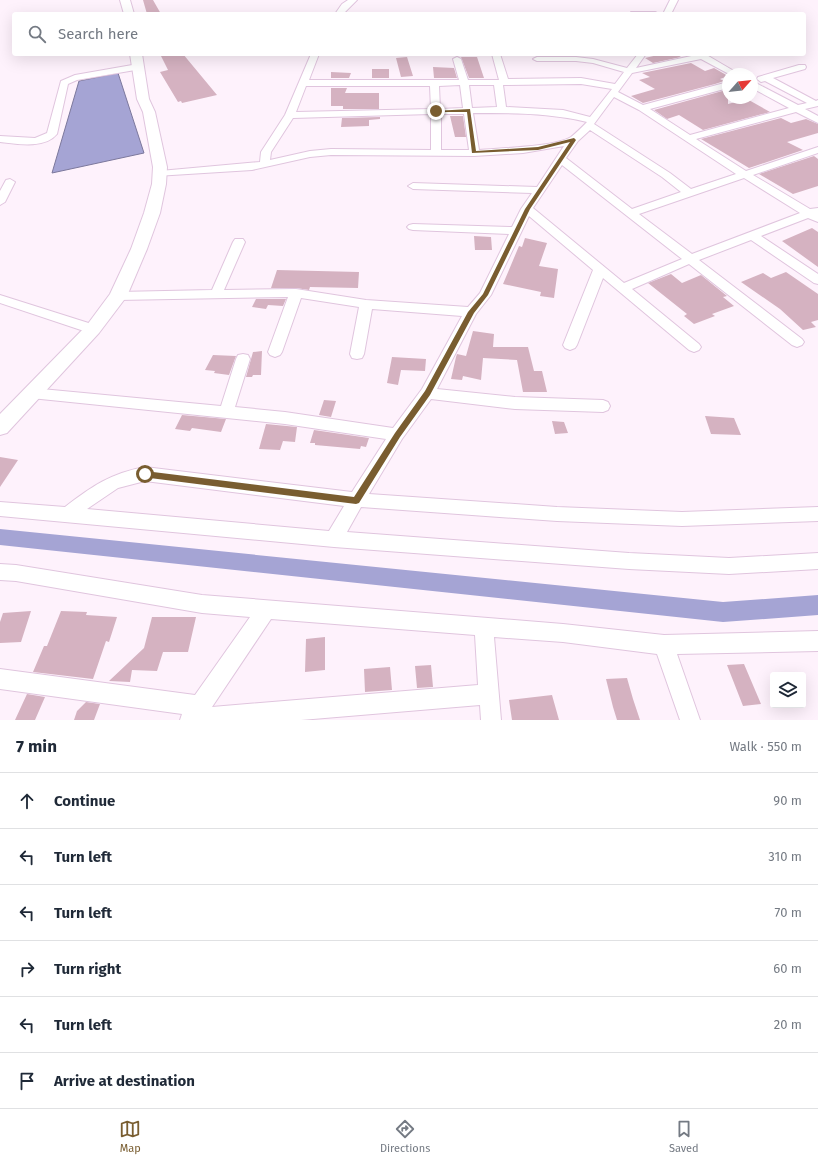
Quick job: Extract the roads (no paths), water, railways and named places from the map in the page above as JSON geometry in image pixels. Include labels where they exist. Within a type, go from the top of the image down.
[{"type":"main road","points":[[125,0],[128,12]]},
{"type":"main road","points":[[0,427],[92,329],[118,296],[139,249],[152,213],[160,174],[156,141],[149,112],[144,99],[137,60]]},
{"type":"street","points":[[340,12],[345,6],[353,0]]},
{"type":"street","points":[[668,12],[674,0]]},
{"type":"street","points":[[265,164],[266,152],[290,115],[314,56]]},
{"type":"street","points":[[496,56],[501,82],[502,110]]},
{"type":"street","points":[[334,539],[356,500],[427,393],[471,312],[485,295],[527,209],[574,140],[590,123],[641,56]]},
{"type":"street","points":[[545,82],[539,63],[576,59],[630,71],[650,68],[697,56]]},
{"type":"street","points":[[703,56],[724,68]]},
{"type":"street","points":[[457,58],[464,82],[474,152]]},
{"type":"street","points":[[0,139],[40,141],[50,137],[64,83],[66,81],[137,60]]},
{"type":"street","points":[[758,81],[802,67]]},
{"type":"street","points":[[766,78],[816,104]]},
{"type":"street","points":[[304,83],[581,81],[615,90],[744,174],[815,214]]},
{"type":"street","points":[[434,83],[436,152]]},
{"type":"street","points":[[758,86],[818,120]]},
{"type":"street","points":[[642,108],[722,87]]},
{"type":"street","points":[[688,138],[816,104]]},
{"type":"street","points":[[290,115],[469,110],[563,113],[590,123],[689,192]]},
{"type":"street","points":[[160,174],[265,164],[310,154],[331,152],[474,152],[538,149],[574,140]]},
{"type":"street","points":[[630,213],[818,150]]},
{"type":"street","points":[[561,160],[798,342]]},
{"type":"street","points":[[0,202],[10,182]]},
{"type":"street","points":[[413,186],[540,190]]},
{"type":"street","points":[[527,209],[694,347]]},
{"type":"street","points":[[623,288],[752,235],[815,214]]},
{"type":"street","points":[[413,227],[517,231]]},
{"type":"street","points":[[752,235],[818,280]]},
{"type":"street","points":[[216,295],[240,242]]},
{"type":"street","points":[[570,345],[600,269]]},
{"type":"street","points":[[118,296],[296,293],[366,304],[471,312]]},
{"type":"street","points":[[275,352],[296,293]]},
{"type":"street","points":[[0,299],[92,329]]},
{"type":"street","points":[[357,354],[366,304]]},
{"type":"street","points":[[226,413],[243,359]]},
{"type":"street","points":[[32,393],[285,418],[398,435]]},
{"type":"street","points":[[427,393],[515,403],[603,406]]},
{"type":"street","points":[[69,514],[101,489],[113,482],[127,476],[145,474],[356,500],[557,514],[674,519],[818,514]]},
{"type":"street","points":[[0,509],[334,539],[660,563],[729,566],[818,561]]},
{"type":"street","points":[[8,573],[202,604],[484,628],[562,633],[664,645],[818,641]]},
{"type":"street","points":[[193,715],[266,609]]},
{"type":"street","points":[[484,628],[491,720]]},
{"type":"street","points":[[664,645],[690,720]]},
{"type":"street","points":[[0,679],[193,715],[488,694]]},
{"type":"water","points":[[118,73],[144,153],[52,173],[79,81]]},
{"type":"waterway","points":[[0,537],[723,612],[818,605]]}]
